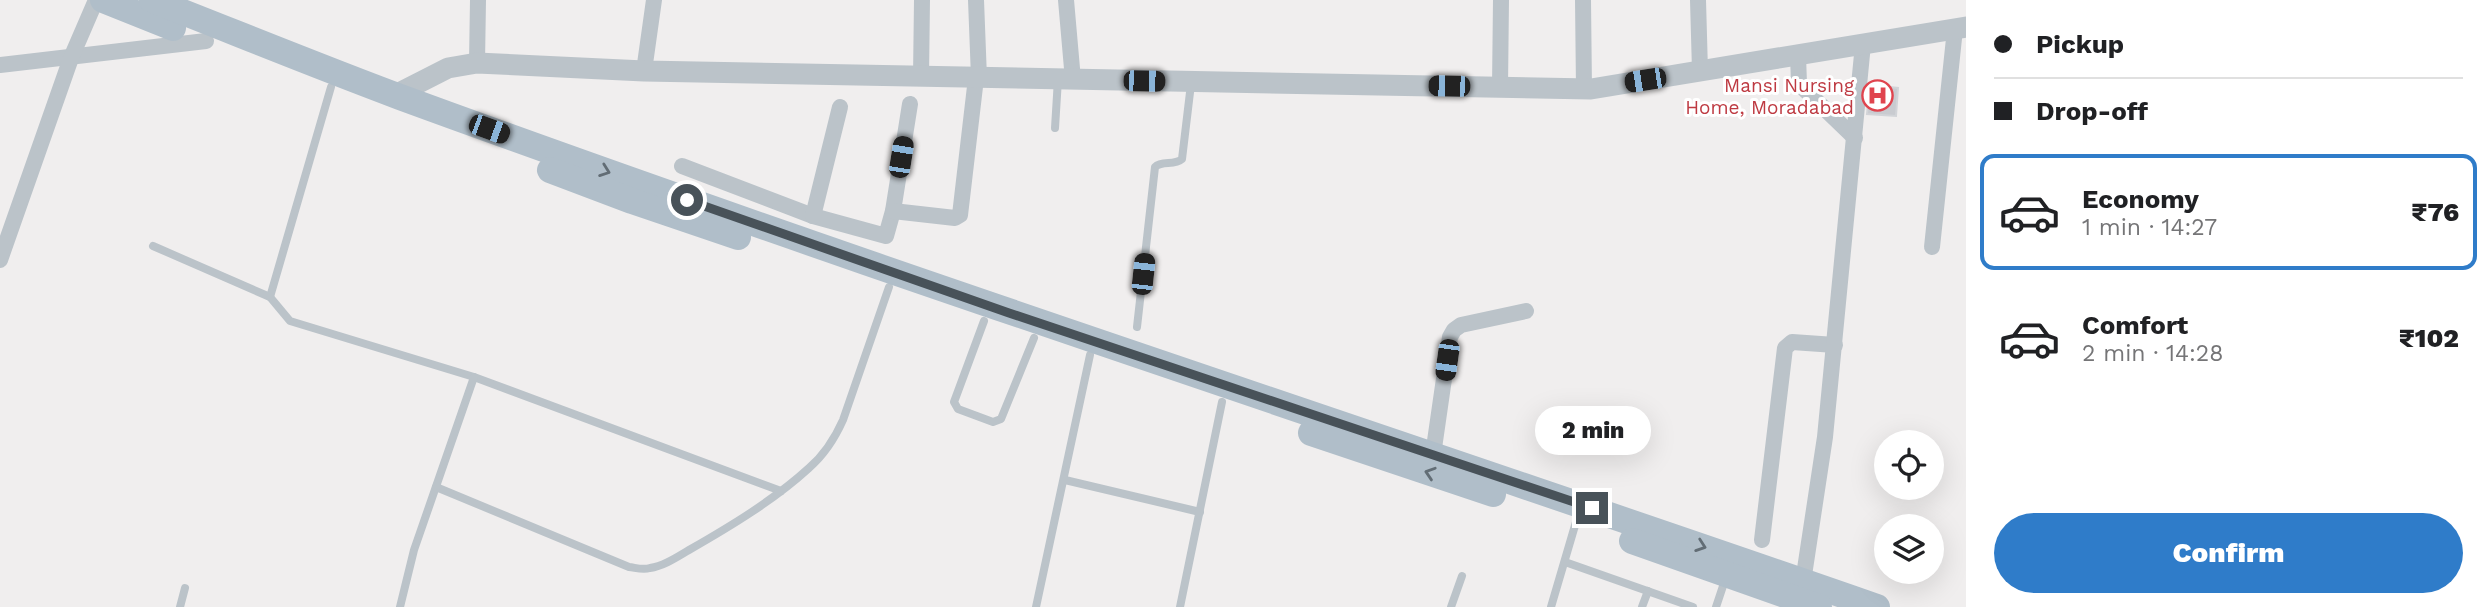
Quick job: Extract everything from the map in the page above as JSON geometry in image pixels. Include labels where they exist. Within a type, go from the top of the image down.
[{"type":"main road","points":[[103,0],[632,201],[1090,355],[1819,607]]},
{"type":"main road","points":[[162,2],[395,95],[739,218],[1009,313],[1433,454],[1877,607]]},
{"type":"street","points":[[0,261],[71,58],[96,0]]},
{"type":"street","points":[[477,63],[478,0]]},
{"type":"street","points":[[645,71],[654,0]]},
{"type":"street","points":[[921,77],[922,0]]},
{"type":"street","points":[[893,211],[955,218],[960,215],[977,78],[976,0]]},
{"type":"street","points":[[1065,79],[1066,0]]},
{"type":"street","points":[[1500,87],[1501,0]]},
{"type":"street","points":[[1583,0],[1584,89]]},
{"type":"street","points":[[1698,0],[1700,71]]},
{"type":"street","points":[[395,95],[448,68],[477,63],[645,71],[1584,89],[1960,28],[1932,247]]},
{"type":"street","points":[[0,65],[206,41]]},
{"type":"street","points":[[1804,582],[1825,438],[1863,44]]},
{"type":"street","points":[[1798,55],[1799,84],[1855,138]]},
{"type":"street","points":[[682,166],[813,216],[883,236],[888,233],[893,211],[909,104]]},
{"type":"street","points":[[813,216],[839,107]]},
{"type":"street","points":[[739,218],[744,191]]},
{"type":"street","points":[[1433,454],[1450,337],[1454,330],[1461,325],[1526,311]]},
{"type":"street","points":[[1762,540],[1785,348],[1792,342],[1835,345]]},
{"type":"lane","points":[[1055,128],[1065,79]]},
{"type":"lane","points":[[1137,327],[1155,167],[1182,159],[1191,82]]},
{"type":"lane","points":[[270,297],[331,87]]},
{"type":"lane","points":[[153,246],[270,297],[290,321],[474,377],[781,491]]},
{"type":"lane","points":[[436,487],[629,567],[641,569],[664,564],[716,535],[781,491],[810,468],[835,438],[889,287]]},
{"type":"lane","points":[[984,321],[954,402],[958,409],[993,422],[1002,419],[1034,338]]},
{"type":"lane","points":[[1036,607],[1090,355]]},
{"type":"lane","points":[[400,607],[414,550],[474,377]]},
{"type":"lane","points":[[1180,607],[1222,402]]},
{"type":"lane","points":[[1065,480],[1200,512]]},
{"type":"lane","points":[[1551,607],[1576,522]]},
{"type":"lane","points":[[1565,562],[1693,607]]},
{"type":"lane","points":[[1716,607],[1727,575]]},
{"type":"lane","points":[[1451,607],[1462,576]]},
{"type":"lane","points":[[180,607],[185,588]]},
{"type":"lane","points":[[1642,607],[1648,591]]},
{"type":"building","points":[[1870,85],[1898,88],[1896,116],[1867,114]]},
{"type":"place","name":"Mansi Nursing Home, Moradabad","points":[[1877,96]]},
{"type":"route","points":[[687,200],[1009,313],[1592,508]]}]
